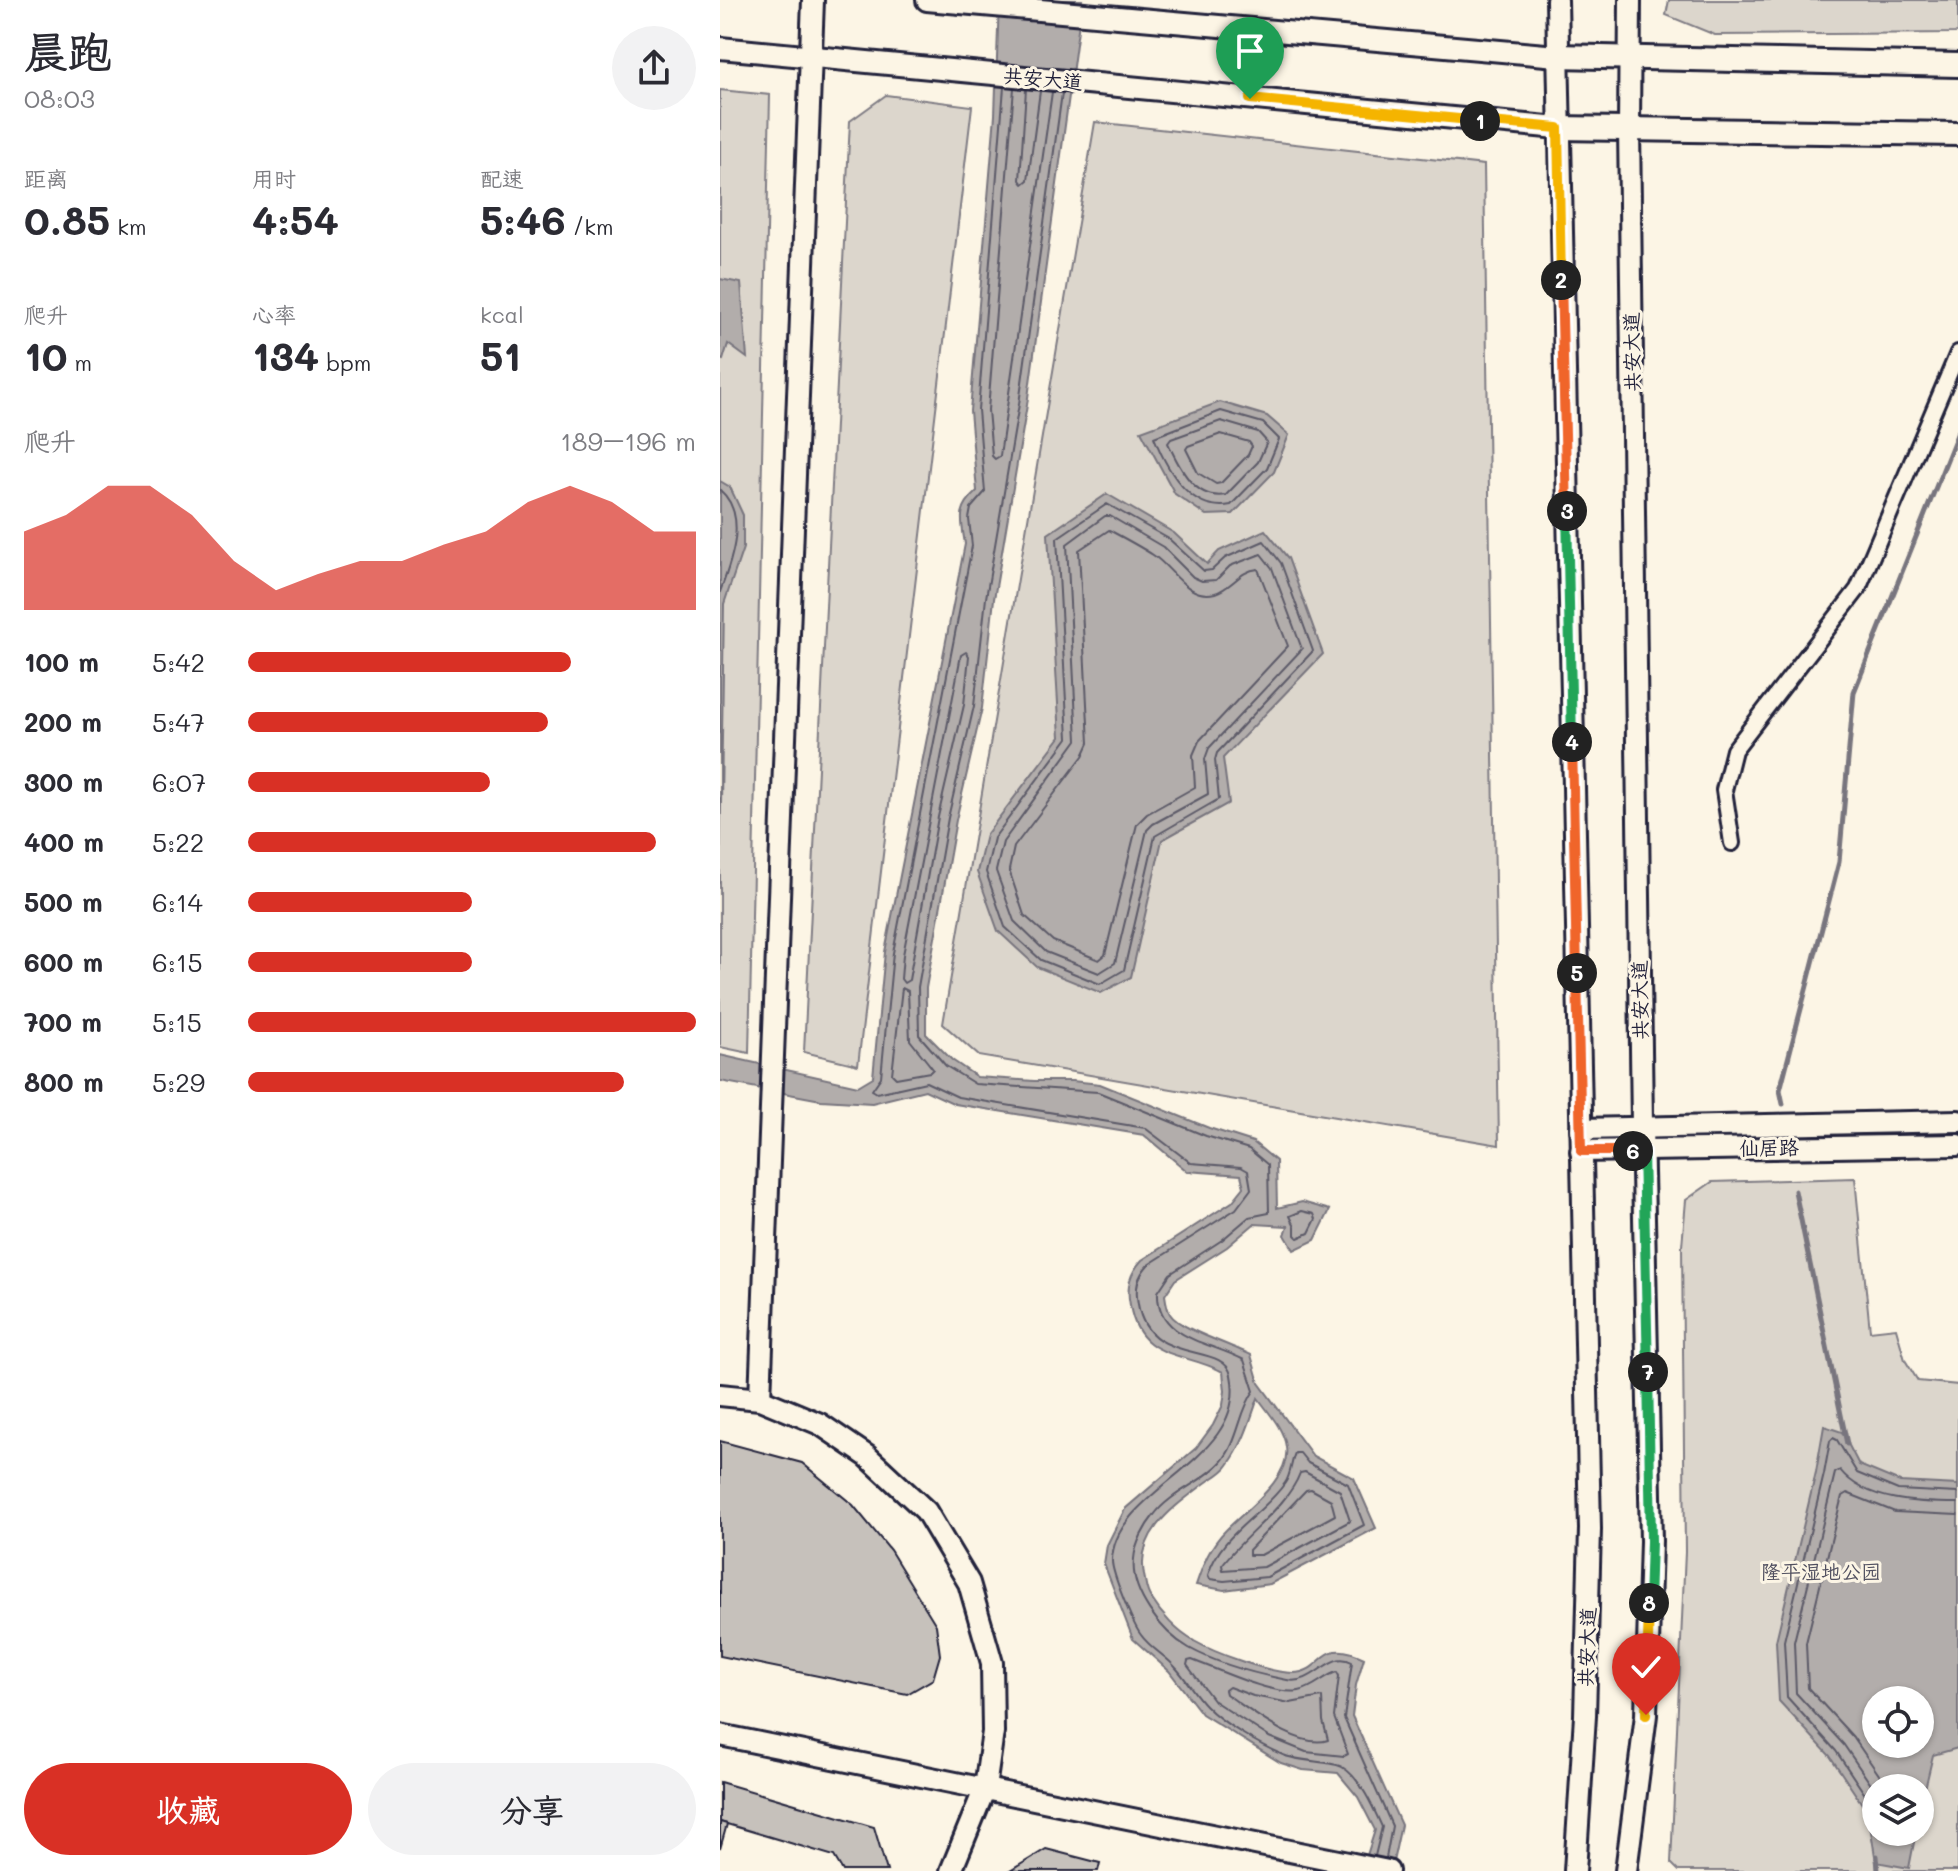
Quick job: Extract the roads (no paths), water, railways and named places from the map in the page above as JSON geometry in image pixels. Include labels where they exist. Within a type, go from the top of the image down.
[{"type":"main road","points":[[760,1399],[813,0]]},
{"type":"main road","points":[[927,0],[1557,56],[1958,65]]},
{"type":"main road","name":"共安大道","points":[[1557,0],[1590,1529],[1585,1716],[1575,1871]]},
{"type":"main road","name":"共安大道","points":[[1626,1871],[1646,1715],[1651,1541],[1642,1126],[1630,0]]},
{"type":"main road","name":"共安大道","points":[[720,48],[1558,128],[1958,134]]},
{"type":"main road","name":"仙居路","points":[[1581,1129],[1958,1121]]},
{"type":"main road","name":"仙居路","points":[[1581,1151],[1958,1145]]},
{"type":"main road","points":[[720,1395],[760,1399],[820,1424],[867,1456],[926,1511],[969,1583],[992,1663],[993,1732],[985,1788],[951,1871]]},
{"type":"main road","points":[[720,1735],[1388,1871]]},
{"type":"street","points":[[1732,843],[1724,790],[1734,750],[1858,589],[1958,353]]},
{"type":"water","points":[[999,0],[1082,0],[1027,405],[994,599],[982,708],[956,820],[926,988],[926,1034],[952,1060],[977,1077],[1100,1084],[1209,1128],[1253,1142],[1276,1161],[1277,1208],[1302,1202],[1330,1210],[1315,1240],[1294,1250],[1285,1235],[1288,1226],[1254,1224],[1227,1247],[1175,1280],[1165,1298],[1175,1320],[1251,1355],[1259,1383],[1313,1456],[1354,1478],[1376,1528],[1270,1584],[1224,1590],[1196,1585],[1216,1542],[1265,1493],[1282,1471],[1286,1459],[1282,1434],[1258,1398],[1242,1441],[1226,1468],[1170,1512],[1152,1533],[1143,1560],[1144,1575],[1149,1596],[1176,1628],[1194,1641],[1228,1656],[1270,1670],[1293,1673],[1303,1671],[1338,1651],[1364,1658],[1352,1716],[1401,1825],[1391,1871],[1362,1871],[1375,1830],[1358,1797],[1338,1773],[1303,1770],[1281,1763],[1202,1714],[1169,1671],[1133,1639],[1104,1564],[1107,1545],[1125,1509],[1196,1448],[1213,1425],[1223,1405],[1225,1391],[1223,1372],[1165,1352],[1143,1336],[1130,1305],[1130,1280],[1142,1260],[1232,1202],[1244,1187],[1241,1175],[1187,1171],[1144,1135],[955,1104],[925,1090],[872,1103],[821,1100],[720,1081],[720,1055],[858,1086],[873,1077],[885,952],[965,544],[963,509],[977,491],[970,411],[995,115]]},
{"type":"water","points":[[720,279],[741,283],[747,358],[728,344],[723,360],[720,359]]},
{"type":"water","points":[[1220,402],[1267,416],[1289,435],[1274,472],[1233,514],[1206,515],[1175,494],[1141,431]]},
{"type":"water","points":[[720,481],[730,487],[743,515],[743,548],[724,604],[720,870]]},
{"type":"water","points":[[1107,494],[1174,533],[1207,564],[1219,551],[1265,530],[1288,558],[1323,654],[1223,758],[1229,803],[1162,840],[1131,977],[1101,993],[1037,967],[998,931],[977,872],[986,835],[1060,737],[1048,534]]},
{"type":"water","points":[[1824,1426],[1842,1432],[1859,1465],[1900,1482],[1958,1485],[1958,1748],[1934,1755],[1934,1686],[1862,1686],[1862,1758],[1932,1758],[1929,1774],[1862,1774],[1862,1804],[1830,1756],[1779,1701],[1776,1641]]},
{"type":"water","points":[[1873,1846],[1913,1846],[1909,1868],[1876,1862]]},
{"type":"waterway","points":[[1783,1104],[1780,1090],[1839,862],[1854,692],[1958,432]]},
{"type":"waterway","points":[[1795,1191],[1847,1444]]},
{"type":"waterway","points":[[1877,1856],[1878,1871]]},
{"type":"park label","name":"隆平湿地公园","points":[[1821,1572]]}]
